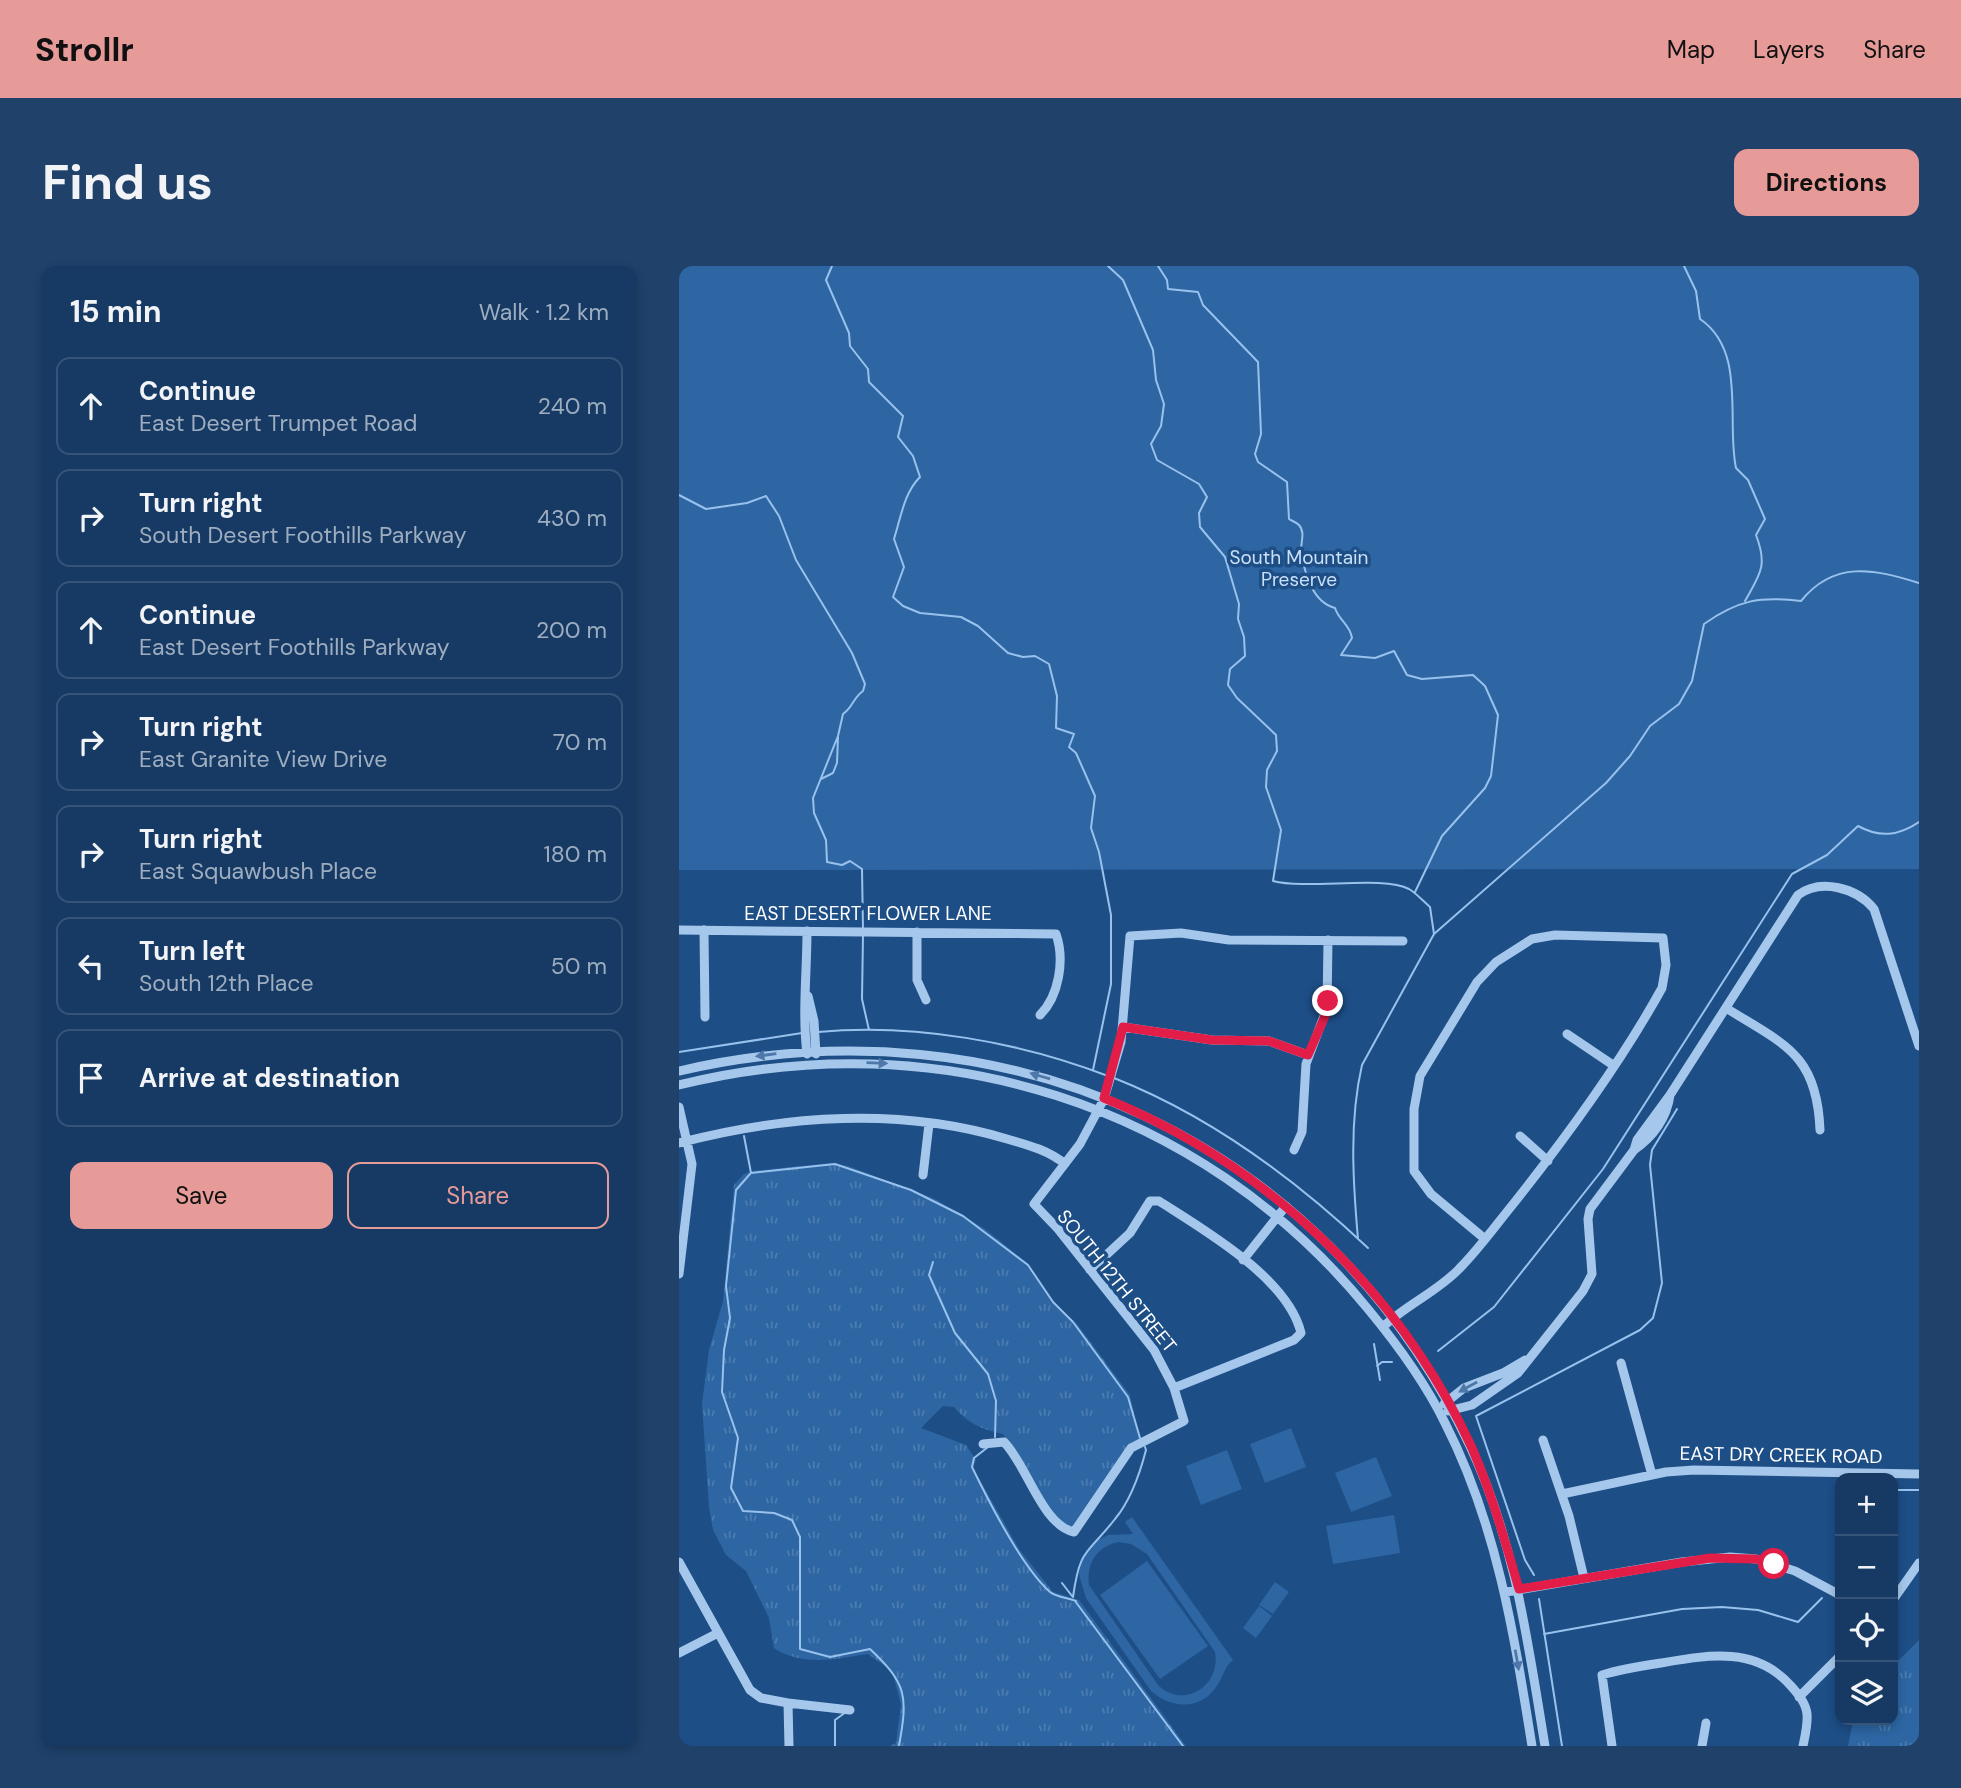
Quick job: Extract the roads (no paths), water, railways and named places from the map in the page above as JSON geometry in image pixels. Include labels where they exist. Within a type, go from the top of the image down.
[{"type":"street","points":[[1439,1411],[1453,1411],[1472,1405],[1518,1373],[1525,1360],[1595,1275],[1588,1219],[1590,1209],[1634,1150],[1794,898],[1812,888],[1845,888],[1859,894],[1874,909],[1919,1046]]},
{"type":"street","name":"EAST DESERT FLOWER LANE","points":[[679,930],[1056,934],[1058,985],[1052,1003],[1040,1015]]},
{"type":"street","points":[[704,930],[705,1017]]},
{"type":"street","points":[[807,931],[807,993],[812,1063]]},
{"type":"street","points":[[917,932],[917,980],[926,1000]]},
{"type":"street","points":[[684,1142],[752,1126],[823,1119],[876,1118],[992,1134],[1048,1152],[1065,1164],[1104,1098],[1113,1068],[1123,1027],[1130,936],[1181,933],[1229,940],[1403,941]]},
{"type":"street","points":[[1383,1327],[1444,1284],[1485,1239],[1548,1161],[1662,988],[1666,965],[1663,938],[1543,936],[1532,939],[1484,973],[1420,1076],[1414,1109],[1414,1171],[1431,1194],[1485,1239]]},
{"type":"street","points":[[1294,1150],[1302,1132],[1308,1055],[1327,1008],[1328,940]]},
{"type":"street","points":[[1726,1008],[1796,1055],[1815,1088],[1820,1130]]},
{"type":"street","points":[[1123,1027],[1212,1040],[1269,1041],[1308,1055]]},
{"type":"street","points":[[1567,1034],[1613,1065]]},
{"type":"street","points":[[679,1071],[739,1059],[811,1051],[879,1050],[976,1061],[1063,1082],[1104,1098],[1199,1144],[1286,1206],[1342,1258],[1394,1317],[1453,1411],[1486,1483],[1519,1589],[1545,1746]]},
{"type":"street","points":[[972,1073],[976,1061]]},
{"type":"street","points":[[679,1085],[739,1072],[812,1063],[880,1063],[972,1073],[1023,1085],[1098,1110],[1195,1158],[1278,1216],[1334,1270],[1383,1327],[1439,1411],[1475,1489],[1506,1592],[1532,1746]]},
{"type":"street","points":[[679,1107],[692,1183],[679,1274]]},
{"type":"street","points":[[923,1175],[929,1124]]},
{"type":"street","points":[[1520,1136],[1548,1161]]},
{"type":"street","name":"SOUTH 12TH STREET","points":[[983,1444],[1004,1442],[1013,1451],[1048,1512],[1066,1530],[1075,1532],[1131,1448],[1184,1421],[1174,1388],[1154,1350],[1034,1204],[1065,1164]]},
{"type":"street","points":[[1090,1270],[1130,1233],[1150,1201],[1159,1201],[1243,1259],[1290,1307],[1301,1333],[1294,1340],[1174,1388]]},
{"type":"street","points":[[1243,1259],[1286,1206]]},
{"type":"street","points":[[1439,1411],[1447,1400],[1464,1388],[1503,1373],[1525,1360]]},
{"type":"street","points":[[1621,1363],[1652,1475]]},
{"type":"street","points":[[1543,1440],[1562,1494],[1584,1578]]},
{"type":"street","name":"EAST DRY CREEK ROAD","points":[[1562,1494],[1652,1475],[1722,1469],[1919,1474]]},
{"type":"street","points":[[1506,1592],[1710,1558],[1756,1559],[1795,1570],[1835,1592]]},
{"type":"street","points":[[679,1562],[750,1690],[761,1698],[850,1710]]},
{"type":"street","points":[[1894,1599],[1919,1563]]},
{"type":"street","points":[[679,1653],[718,1633]]},
{"type":"street","points":[[1612,1746],[1602,1675],[1700,1656],[1744,1657],[1775,1669],[1799,1697],[1807,1715],[1803,1746]]},
{"type":"street","points":[[1799,1697],[1835,1661]]},
{"type":"street","points":[[788,1703],[789,1746]]},
{"type":"street","points":[[1702,1746],[1706,1723]]},
{"type":"waterway","points":[[832,266],[826,280],[849,333],[850,346],[868,369],[869,382],[903,416],[898,437],[913,456],[920,477],[907,498],[894,539],[904,567],[893,597],[903,606],[920,613],[961,617],[978,626],[1008,653],[1023,657],[1035,656],[1049,664],[1057,696],[1056,728],[1074,734],[1069,747],[1076,753],[1095,796],[1091,828],[1099,852],[1111,915],[1111,984],[1093,1070]]},
{"type":"waterway","points":[[1108,266],[1123,280],[1153,350],[1156,380],[1164,404],[1161,426],[1151,444],[1157,460],[1199,484],[1207,497],[1199,513],[1200,527],[1225,557],[1239,604],[1238,619],[1244,637],[1245,656],[1230,669],[1228,685],[1237,698],[1276,735],[1277,751],[1267,770],[1266,787],[1281,830],[1273,881],[1397,885],[1409,889],[1430,907],[1434,934]]},
{"type":"waterway","points":[[1158,266],[1167,280],[1168,289],[1198,292],[1203,305],[1258,362],[1261,434],[1255,454],[1258,462],[1287,482],[1289,519],[1301,528],[1301,553],[1311,586],[1321,600],[1335,608],[1351,633],[1352,638],[1341,655],[1375,658],[1394,651],[1407,675],[1422,679],[1473,675],[1485,686],[1498,715],[1491,776],[1485,788],[1442,836],[1415,892]]},
{"type":"waterway","points":[[1684,266],[1696,291],[1700,319],[1715,333],[1724,349],[1732,388],[1736,468],[1748,480],[1765,519],[1756,535],[1760,546],[1761,570],[1745,601]]},
{"type":"waterway","points":[[679,495],[706,509],[747,503],[766,496],[779,516],[796,560],[852,653],[865,684],[863,691],[843,714],[838,736],[813,798],[814,813],[826,840],[827,862],[842,865],[850,861],[862,869],[863,929]]},
{"type":"waterway","points":[[1358,1239],[1354,1130],[1362,1065],[1434,934],[1606,783],[1630,756],[1650,726],[1679,704],[1692,681],[1704,624],[1728,610],[1750,602],[1773,599],[1801,601],[1827,579],[1855,571],[1886,574],[1919,583]]},
{"type":"waterway","points":[[821,779],[833,773],[837,763],[838,737]]},
{"type":"waterway","points":[[1438,1351],[1494,1307],[1603,1169],[1792,874],[1827,855],[1858,826],[1889,834],[1919,822]]},
{"type":"waterway","points":[[863,935],[862,999],[869,1030]]},
{"type":"waterway","points":[[818,1032],[891,1030],[966,1038],[1039,1054],[1108,1076]]},
{"type":"waterway","points":[[679,1052],[802,1033]]},
{"type":"waterway","points":[[1114,1078],[1183,1110],[1249,1151],[1311,1198],[1368,1248]]},
{"type":"waterway","points":[[1534,1575],[1525,1560],[1476,1416],[1640,1330],[1653,1318],[1662,1283],[1650,1165],[1652,1150],[1677,1109]]},
{"type":"waterway","points":[[744,1136],[751,1173],[835,1164],[911,1190],[963,1216],[1028,1265],[1053,1302],[1073,1322],[1128,1397],[1140,1438]]},
{"type":"waterway","points":[[750,1174],[736,1190],[726,1286],[730,1318],[724,1350],[722,1392],[738,1438],[731,1488],[743,1511],[774,1513],[792,1520],[800,1537],[800,1649],[830,1657],[870,1649],[898,1682],[904,1703],[899,1746]]},
{"type":"waterway","points":[[933,1262],[929,1275],[955,1333],[988,1374],[996,1401],[995,1437]]},
{"type":"waterway","points":[[1374,1344],[1380,1380]]},
{"type":"waterway","points":[[1377,1366],[1382,1362],[1392,1362]]},
{"type":"waterway","points":[[988,1447],[974,1458],[972,1467],[987,1498],[1039,1581],[1050,1592],[1076,1601]]},
{"type":"waterway","points":[[1073,1597],[1082,1560],[1126,1503],[1138,1477],[1145,1447]]},
{"type":"waterway","points":[[1898,1490],[1919,1490]]},
{"type":"waterway","points":[[1062,1583],[1072,1596]]},
{"type":"waterway","points":[[1544,1634],[1682,1609],[1722,1607],[1758,1610],[1798,1622],[1822,1598]]},
{"type":"waterway","points":[[1539,1599],[1562,1746]]},
{"type":"waterway","points":[[1075,1601],[1183,1746]]},
{"type":"waterway","points":[[835,1746],[835,1720],[846,1712]]},
{"type":"park label","name":"South Mountain Preserve","points":[[1299,568]]}]
